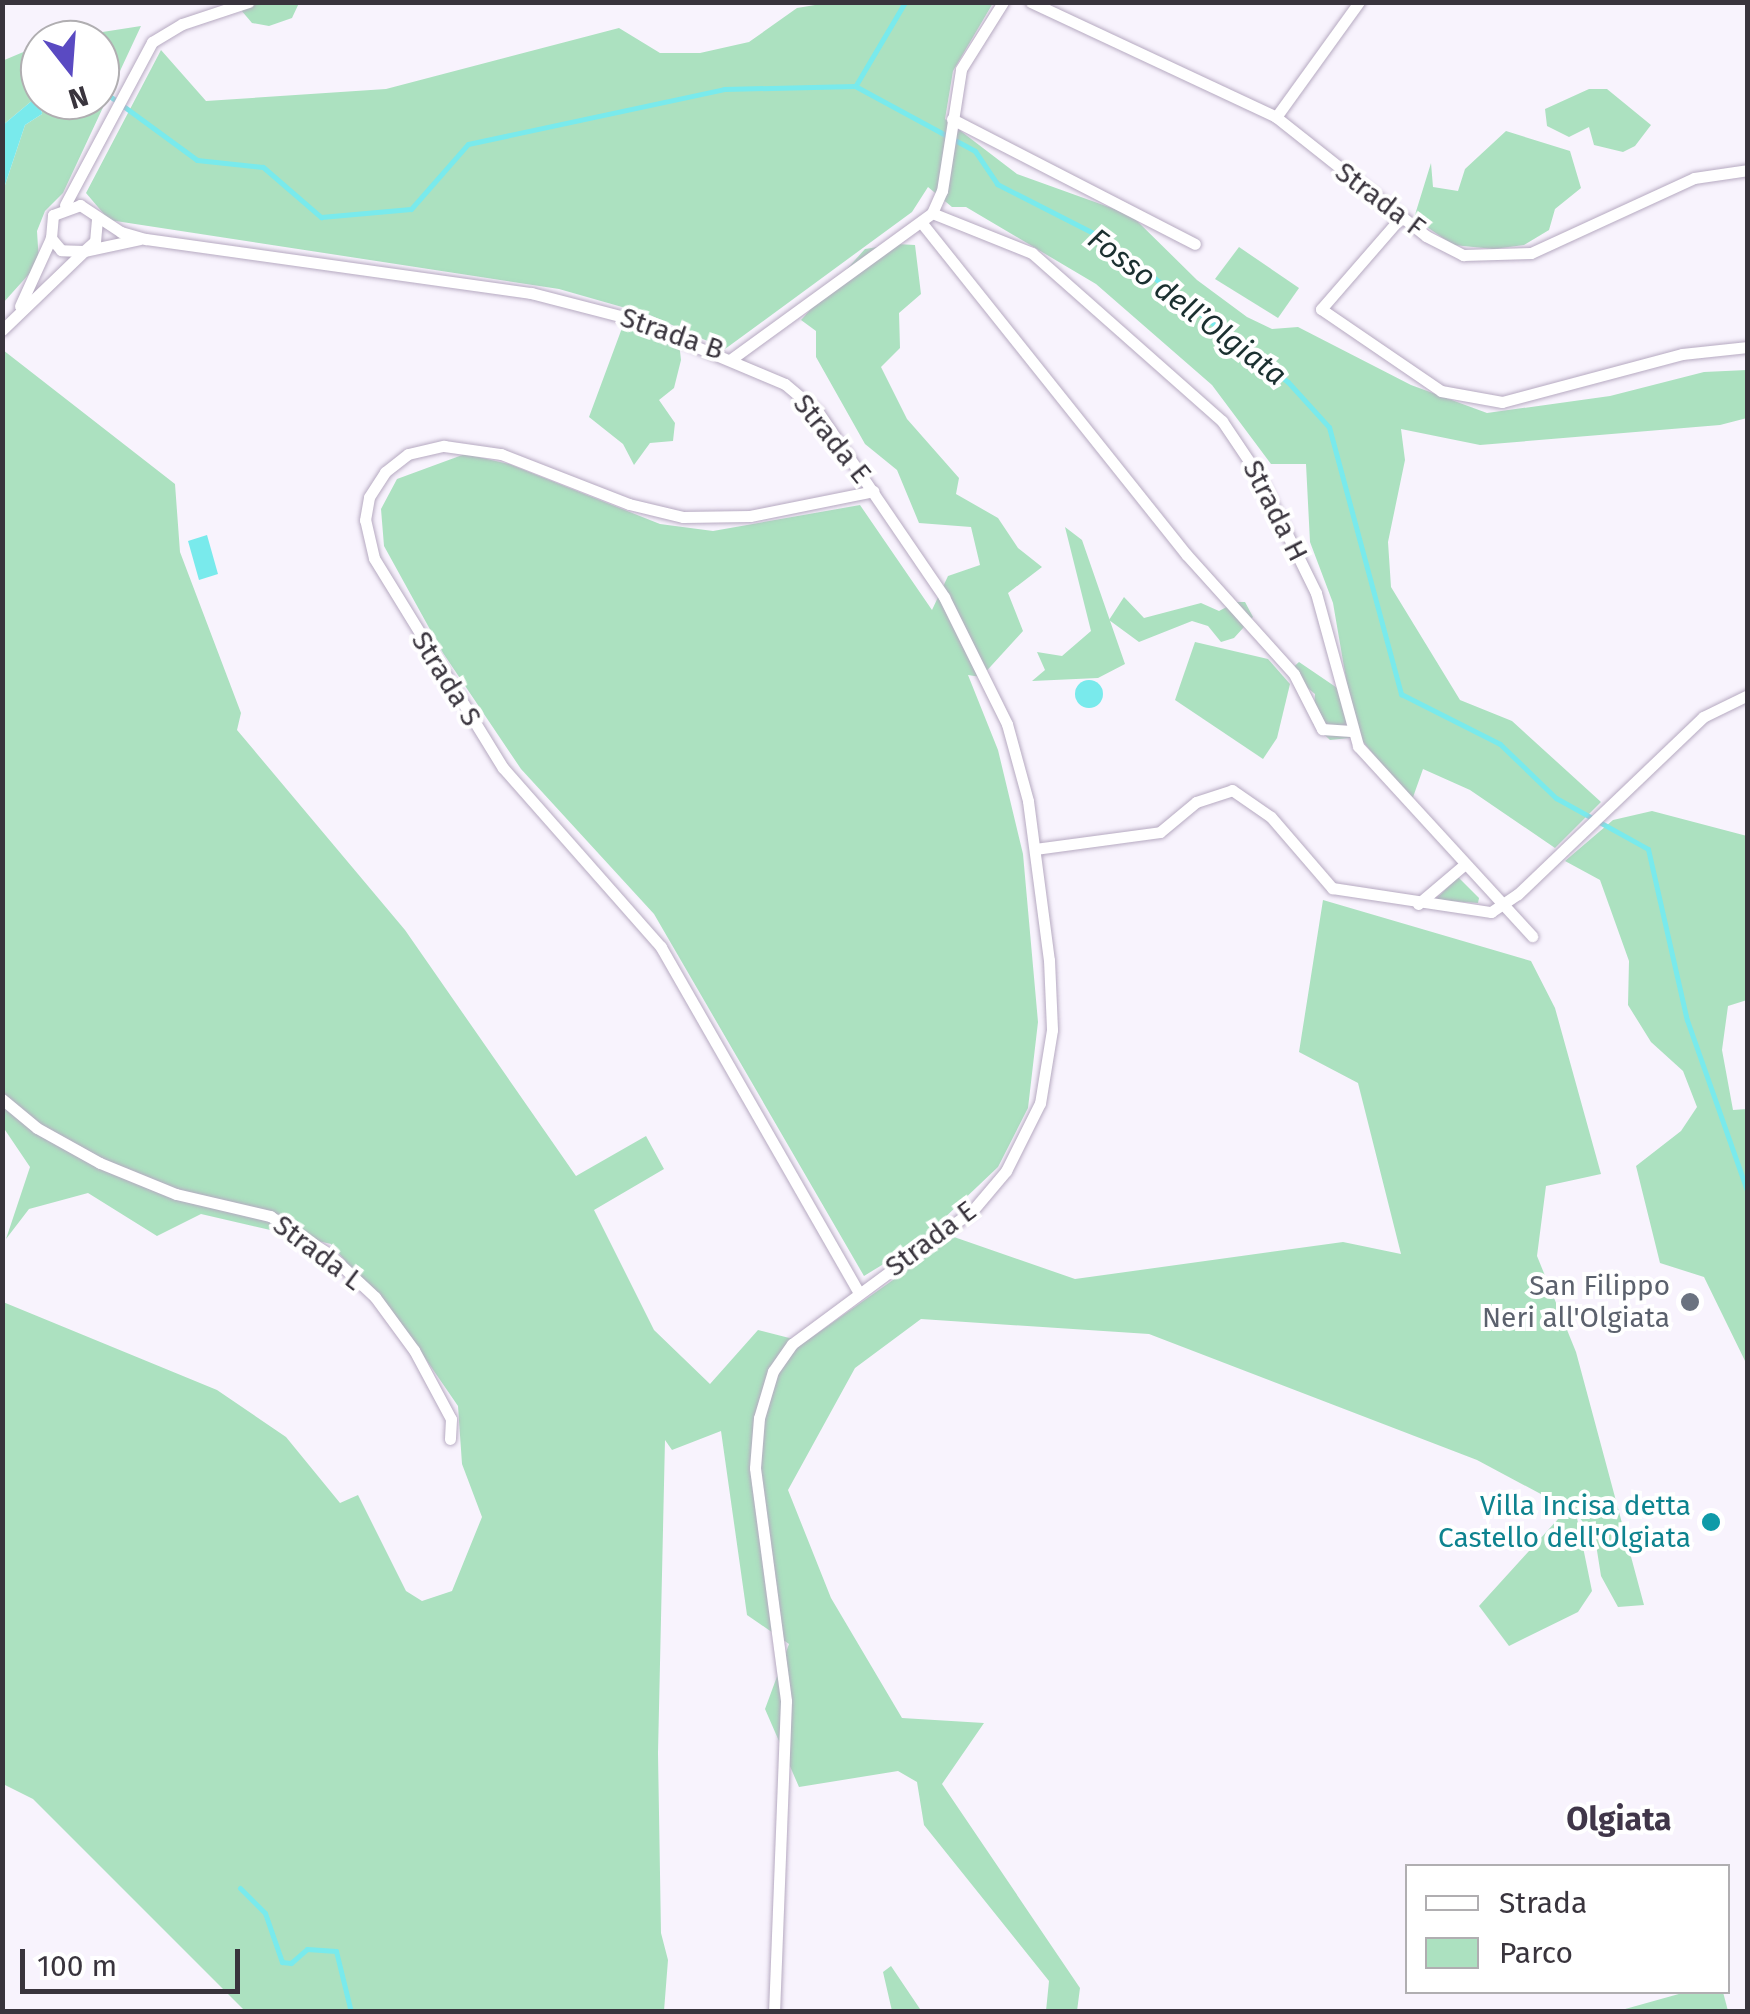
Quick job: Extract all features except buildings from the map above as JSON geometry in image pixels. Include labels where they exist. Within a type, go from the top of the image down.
[{"type":"street","points":[[14,319],[50,238],[50,222],[66,206],[85,174],[117,103],[160,35],[248,2]]},
{"type":"street","points":[[1003,2],[961,69],[950,131],[926,218],[1186,554],[1294,674],[1322,730],[1350,731]]},
{"type":"street","name":"Strada F","points":[[1031,2],[1276,117],[1402,217],[1456,252],[1516,256],[1694,178],[1748,170]]},
{"type":"street","points":[[1276,117],[1359,2]]},
{"type":"street","points":[[950,131],[1194,244]]},
{"type":"street","points":[[2,330],[96,241],[85,174]]},
{"type":"street","points":[[66,206],[94,216]]},
{"type":"street","name":"Strada B","points":[[94,216],[146,238],[531,293],[628,318],[730,360],[926,218]]},
{"type":"street","points":[[1402,217],[1325,298],[1322,312],[1440,392],[1502,402],[1682,354],[1748,347]]},
{"type":"street","name":"Strada H","points":[[926,218],[1032,253],[1222,421],[1257,473],[1310,580],[1350,731],[1368,760],[1532,936]]},
{"type":"street","points":[[50,238],[61,250],[84,251]]},
{"type":"street","name":"Strada B","points":[[84,251],[146,238]]},
{"type":"street","name":"Strada E","points":[[730,360],[804,396],[874,490],[986,672],[1019,762],[1034,849],[1052,1030],[1040,1103],[1020,1149],[987,1196],[781,1357],[756,1432],[754,1468],[786,1701],[774,2012]]},
{"type":"street","name":"Strada S","points":[[859,1293],[661,946],[503,768],[374,558],[366,520],[369,497],[385,472],[431,446],[487,450],[629,504],[683,517],[749,516],[874,490]]},
{"type":"street","points":[[1034,849],[1160,832],[1203,798],[1236,791],[1271,817],[1326,885],[1477,914],[1505,905],[1709,712],[1748,695]]},
{"type":"street","points":[[1418,904],[1465,864]]},
{"type":"street","name":"Strada L","points":[[2,1099],[36,1128],[100,1164],[176,1194],[270,1216],[329,1254],[375,1297],[414,1350],[452,1420],[450,1439]]},
{"type":"green space","points":[[235,3],[299,3],[292,18],[269,26],[252,23]]},
{"type":"green space","points":[[827,3],[993,3],[953,71],[945,119],[1017,174],[1131,215],[1197,280],[1247,317],[1272,329],[1298,327],[1411,385],[1487,413],[1610,396],[1704,372],[1747,370],[1747,418],[1720,425],[1480,445],[1401,429],[1405,460],[1388,542],[1391,587],[1460,700],[1512,721],[1601,802],[1555,848],[1470,790],[1423,769],[1412,800],[1359,737],[1330,740],[1313,724],[1315,694],[1288,672],[1299,662],[1349,696],[1333,603],[1310,542],[1306,464],[1271,464],[1212,385],[1096,284],[966,207],[952,207],[928,187],[912,212],[725,349],[650,315],[559,289],[109,220],[86,193],[161,50],[206,101],[386,89],[619,28],[660,53],[700,53],[749,42],[797,8]]},
{"type":"green space","points":[[141,26],[120,71],[120,29]]},
{"type":"green space","points":[[20,53],[20,111],[3,125],[2,61]]},
{"type":"green space","points":[[1589,89],[1607,89],[1651,125],[1635,146],[1623,152],[1594,145],[1589,127],[1569,137],[1547,126],[1545,109]]},
{"type":"green space","points":[[33,120],[97,120],[63,193],[45,211],[37,231],[39,263],[3,303],[3,191],[25,125]]},
{"type":"green space","points":[[1506,131],[1570,151],[1581,188],[1555,209],[1549,230],[1524,245],[1494,249],[1453,245],[1414,218],[1431,163],[1433,187],[1458,191],[1465,169]]},
{"type":"green space","points":[[915,245],[921,294],[899,313],[900,348],[881,367],[907,419],[959,478],[956,494],[998,518],[1018,548],[1042,567],[1008,593],[1023,631],[981,677],[968,675],[998,750],[1023,854],[1038,1022],[1028,1108],[998,1167],[918,1243],[864,1276],[654,914],[521,769],[443,653],[384,546],[381,509],[397,479],[465,454],[509,464],[660,524],[713,531],[860,505],[932,610],[948,576],[980,565],[971,527],[919,523],[897,470],[865,444],[816,357],[816,331],[801,320],[865,249]]},
{"type":"green space","points":[[1239,247],[1299,288],[1278,318],[1215,279]]},
{"type":"green space","points":[[622,328],[679,342],[681,360],[674,388],[659,400],[675,423],[673,441],[650,443],[634,465],[623,444],[589,417]]},
{"type":"green space","points":[[3,350],[175,484],[180,552],[241,713],[237,730],[405,930],[576,1176],[646,1136],[664,1169],[594,1210],[654,1330],[710,1384],[758,1330],[805,1342],[954,1237],[1075,1279],[1343,1242],[1401,1254],[1358,1083],[1299,1052],[1323,900],[1531,961],[1555,1008],[1601,1174],[1546,1186],[1537,1256],[1576,1352],[1644,1605],[1618,1607],[1601,1576],[1595,1538],[1576,1513],[1592,1591],[1578,1612],[1509,1646],[1479,1606],[1559,1518],[1570,1516],[1567,1508],[1477,1460],[1149,1334],[921,1319],[855,1368],[788,1490],[831,1598],[902,1718],[984,1723],[942,1784],[1080,1988],[1077,2011],[1046,2011],[1049,1981],[924,1825],[917,1782],[898,1771],[799,1787],[765,1709],[789,1644],[747,1615],[721,1431],[672,1450],[665,1440],[658,1753],[661,1933],[668,1960],[664,2011],[245,2011],[33,1799],[3,1784],[3,1302],[217,1390],[286,1437],[340,1503],[358,1495],[406,1591],[422,1601],[452,1591],[482,1517],[462,1464],[458,1406],[416,1345],[331,1244],[201,1214],[157,1236],[88,1193],[29,1209],[6,1239],[30,1167],[3,1127]]},
{"type":"green space","points":[[1065,527],[1082,540],[1125,664],[1098,678],[1032,681],[1045,670],[1037,652],[1062,656],[1091,631]]},
{"type":"green space","points":[[1124,597],[1144,618],[1201,603],[1219,611],[1236,602],[1245,602],[1253,617],[1234,638],[1221,642],[1208,626],[1192,621],[1139,642],[1109,620]]},
{"type":"green space","points":[[1195,642],[1268,659],[1290,684],[1277,738],[1263,759],[1175,700]]},
{"type":"green space","points":[[1652,811],[1747,836],[1747,1000],[1728,1006],[1722,1050],[1733,1110],[1747,1109],[1747,1365],[1704,1277],[1660,1263],[1636,1166],[1681,1131],[1697,1107],[1683,1071],[1651,1042],[1628,1005],[1629,961],[1600,880],[1565,861],[1613,820]]},
{"type":"green space","points":[[1458,877],[1479,898],[1478,903],[1435,900]]},
{"type":"green space","points":[[891,1966],[922,2011],[892,2011],[883,1972]]},
{"type":"green space","points":[[1679,1994],[1724,1994],[1728,2011],[1618,2011]]},
{"type":"water","points":[[20,111],[20,120],[33,120],[25,125],[3,191],[3,125]]},
{"type":"water","points":[[207,535],[218,574],[199,580],[188,541]]},
{"type":"water","points":[[1089,680],[1099,684],[1103,694],[1099,704],[1089,708],[1079,704],[1075,694],[1079,684]]},
{"type":"waterway","points":[[856,85],[905,2]]},
{"type":"waterway","name":"Fosso dell’Olgiata","points":[[120,104],[197,160],[263,167],[321,217],[411,209],[468,144],[724,89],[855,86],[975,151],[997,184],[1103,238],[1288,382],[1329,427],[1401,694],[1500,744],[1556,798],[1648,849],[1687,1020],[1748,1193]]},
{"type":"waterway","points":[[240,1888],[265,1913],[282,1962],[291,1963],[307,1949],[336,1951],[351,2012]]},
{"type":"place","name":"San Filippo Neri all'Olgiata","points":[[1690,1302]]},
{"type":"place","name":"Villa Incisa detta Castello dell'Olgiata","points":[[1711,1522]]},
{"type":"district","name":"Olgiata","points":[[1619,1819]]}]
